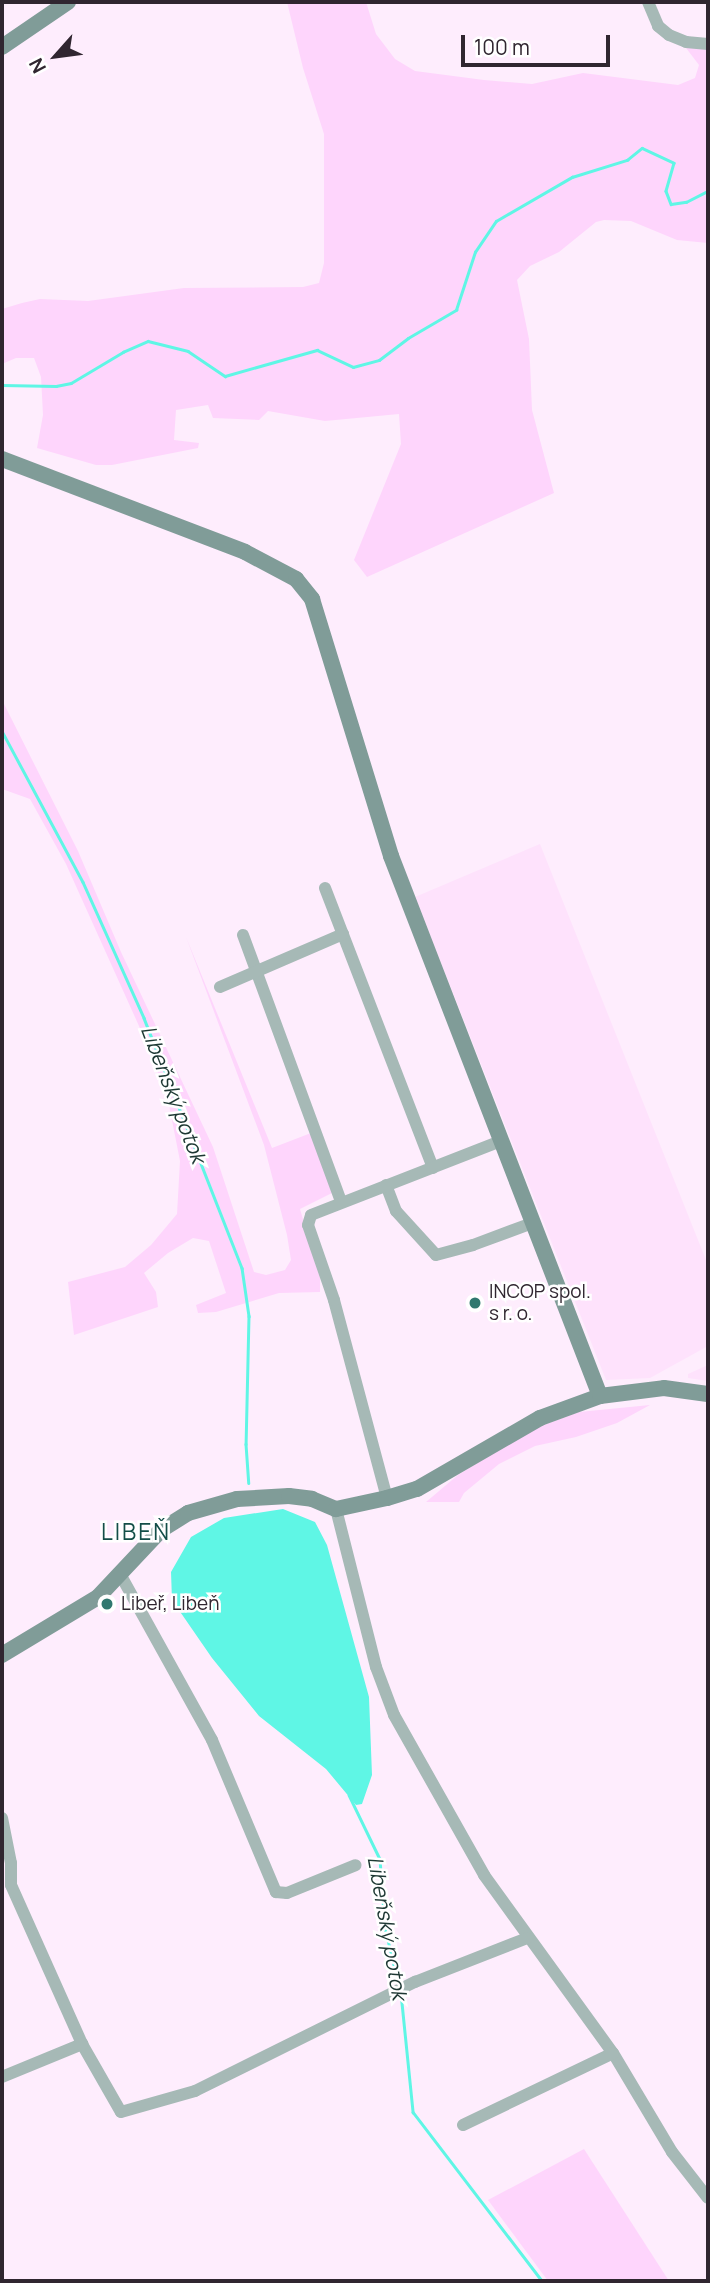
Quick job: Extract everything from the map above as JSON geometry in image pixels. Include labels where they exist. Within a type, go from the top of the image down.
[{"type":"street","points":[[2,47],[68,2]]},
{"type":"street","points":[[648,2],[658,26],[670,35],[685,42],[708,44]]},
{"type":"street","points":[[2,459],[254,556],[296,579],[312,599],[391,856],[600,1396]]},
{"type":"street","points":[[325,888],[433,1168]]},
{"type":"street","points":[[220,987],[343,934]]},
{"type":"street","points":[[243,935],[341,1201]]},
{"type":"street","points":[[387,1498],[334,1300],[308,1225],[312,1215],[341,1201],[501,1141]]},
{"type":"street","points":[[386,1185],[396,1211],[436,1255],[473,1245],[532,1223]]},
{"type":"street","points":[[2,1655],[98,1597],[161,1530],[188,1513],[237,1499],[289,1496],[312,1499],[336,1509],[387,1498],[417,1489],[540,1418],[600,1396],[664,1388],[708,1394]]},
{"type":"street","points":[[336,1509],[376,1667],[394,1715],[484,1875],[527,1938],[613,2053],[673,2152],[708,2198]]},
{"type":"street","points":[[120,1574],[212,1740],[276,1892],[287,1893],[355,1865]]},
{"type":"street","points":[[2,1818],[6,1879],[82,2043],[121,2112],[195,2091],[426,1977],[527,1938]]},
{"type":"street","points":[[2,2077],[82,2043]]},
{"type":"street","points":[[463,2125],[613,2053]]},
{"type":"shaded area","points":[[287,2],[366,2],[376,34],[395,59],[415,71],[484,80],[532,84],[583,73],[678,85],[695,78],[699,65],[683,44],[681,35],[708,40],[708,243],[677,240],[631,221],[604,220],[596,222],[559,252],[530,266],[517,280],[529,339],[532,410],[554,493],[367,577],[354,560],[401,444],[399,414],[325,421],[268,411],[259,420],[213,418],[208,405],[176,410],[174,440],[199,443],[198,448],[112,465],[96,465],[37,448],[43,415],[41,377],[34,358],[16,358],[2,364],[2,309],[22,303],[40,299],[88,301],[184,288],[303,287],[319,283],[324,263],[324,134],[303,68]]},
{"type":"shaded area","points":[[2,700],[78,851],[121,952],[213,1147],[254,1272],[266,1275],[285,1270],[291,1260],[287,1235],[264,1145],[186,937],[272,1148],[311,1133],[334,1192],[300,1209],[320,1277],[320,1292],[279,1293],[216,1312],[198,1313],[196,1305],[226,1293],[209,1241],[193,1238],[168,1253],[144,1273],[156,1292],[158,1307],[74,1335],[68,1282],[125,1267],[151,1245],[177,1214],[180,1161],[168,1100],[148,1046],[66,864],[30,799],[2,789]]},
{"type":"shaded area","points":[[540,844],[708,1265],[708,1346],[650,1378],[606,1380],[415,897]]},
{"type":"shaded area","points":[[708,1365],[708,1381],[688,1378],[688,1374]]},
{"type":"shaded area","points":[[650,1405],[617,1423],[576,1437],[535,1446],[499,1464],[464,1493],[459,1502],[426,1502],[458,1475],[533,1429],[579,1412]]},
{"type":"shaded area","points":[[283,1509],[315,1522],[327,1545],[369,1697],[372,1775],[362,1804],[356,1805],[326,1769],[259,1716],[212,1658],[172,1600],[171,1572],[191,1537],[224,1518]]},
{"type":"shaded area","points":[[584,2149],[669,2281],[548,2281],[488,2200]]},
{"type":"waterway","name":"Libeňský potok","points":[[2,385],[56,386],[71,383],[123,352],[148,341],[188,351],[225,376],[317,350],[353,367],[379,360],[408,338],[456,310],[475,252],[496,221],[572,177],[627,160],[642,148],[674,163],[666,191],[671,204],[686,202],[708,191]]},
{"type":"waterway","name":"Libeňský potok","points":[[2,731],[83,882],[144,1018],[242,1268],[249,1316],[246,1444],[249,1483]]},
{"type":"waterway","name":"Libeňský potok","points":[[349,1795],[380,1859],[385,1927],[399,1986]]},
{"type":"waterway","name":"Libeňský potok","points":[[401,1993],[413,2112],[542,2281]]},
{"type":"place","name":"INCOP spol. s r. o.","points":[[475,1303]]},
{"type":"place","name":"Libeř, Libeň","points":[[107,1604]]},
{"type":"district","name":"LIBEŇ","points":[[136,1531]]}]
